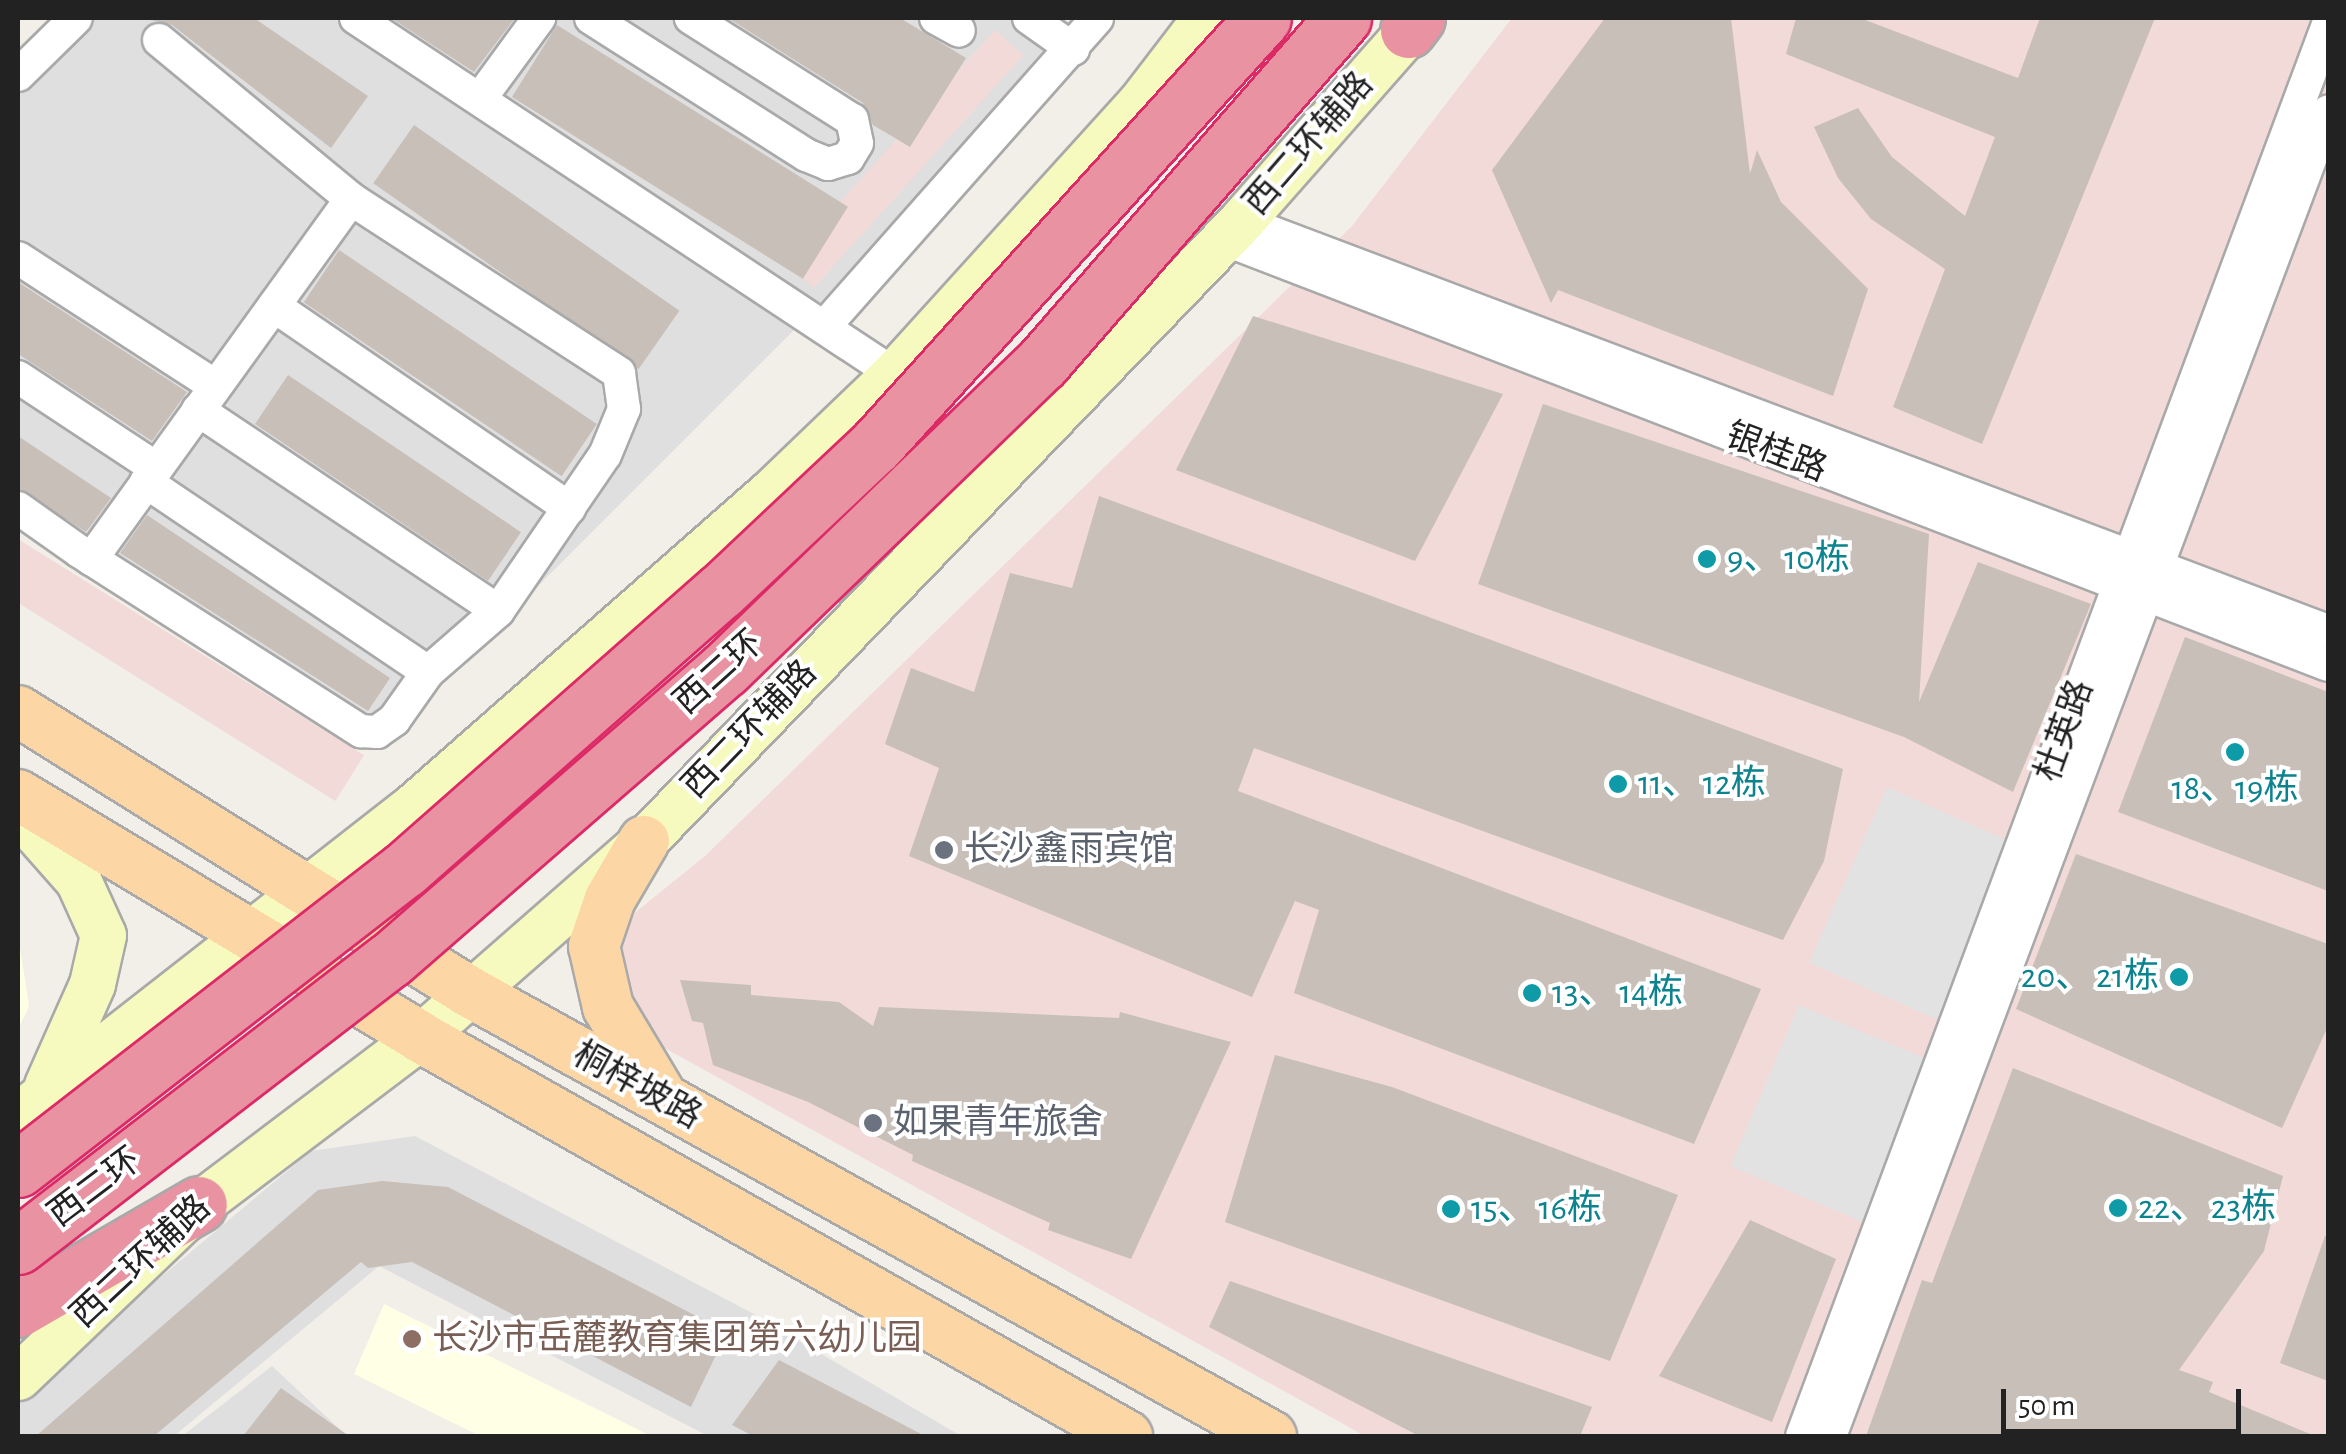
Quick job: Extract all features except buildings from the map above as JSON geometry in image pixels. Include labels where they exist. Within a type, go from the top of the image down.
[{"type":"highway","name":"西二环","points":[[18,1169],[404,870],[721,592],[901,418],[1262,18]]},
{"type":"highway","name":"西二环","points":[[18,1246],[390,960],[726,669],[1042,362],[1344,18]]},
{"type":"highway","points":[[19,1308],[199,1204]]},
{"type":"main road","name":"桐梓坡路","points":[[18,711],[302,894],[664,1102],[1271,1436]]},
{"type":"main road","name":"桐梓坡路","points":[[18,794],[420,1037],[1126,1436]]},
{"type":"main road","points":[[644,841],[610,899],[594,946],[608,1007],[664,1102]]},
{"type":"street","points":[[18,75],[76,18]]},
{"type":"street","points":[[356,18],[482,96],[894,374]]},
{"type":"street","points":[[482,96],[539,18]]},
{"type":"street","points":[[591,18],[806,155],[828,164],[848,158],[857,143],[852,120],[691,18]]},
{"type":"street","points":[[1029,18],[1074,49]]},
{"type":"street","points":[[824,327],[1074,49],[1097,18]]},
{"type":"street","points":[[28,1108],[244,934],[410,809],[771,492],[894,374],[1139,104],[1205,18]]},
{"type":"street","name":"西二环辅路","points":[[18,1377],[199,1204],[420,1037],[468,990],[644,841],[1233,230],[1415,22]]},
{"type":"street","name":"杜英路","points":[[1830,1436],[2139,577],[2328,26]]},
{"type":"street","points":[[18,508],[361,732],[377,732],[394,720],[428,672],[498,611],[605,456],[624,409],[618,373],[351,199],[158,40]]},
{"type":"street","name":"杜英路","points":[[1802,1436],[2139,577],[2328,112]]},
{"type":"street","points":[[91,559],[351,199]]},
{"type":"street","name":"银桂路","points":[[1233,230],[2139,577],[2328,665]]},
{"type":"street","points":[[18,258],[498,611]]},
{"type":"street","points":[[274,306],[569,508]]},
{"type":"street","points":[[18,377],[428,672]]},
{"type":"street","name":"银桂路","points":[[2139,577],[2328,631]]},
{"type":"street","points":[[18,812],[78,880],[103,935],[65,1054],[28,1108]]},
{"type":"shaded area","points":[[65,18],[1008,18],[1049,51],[807,317],[381,743],[18,517],[18,63]]},
{"type":"shaded area","points":[[1512,18],[2328,18],[2328,1436],[1365,1436],[607,1016],[574,962],[705,856],[1352,226]]},
{"type":"shaded area","points":[[995,30],[1023,55],[814,288],[786,263]]},
{"type":"shaded area","points":[[18,539],[364,755],[335,801],[18,603]]},
{"type":"shaded area","points":[[1887,787],[2021,847],[1943,1022],[1809,962]]},
{"type":"shaded area","points":[[18,935],[29,1006],[18,1030]]},
{"type":"shaded area","points":[[1799,1005],[1932,1061],[1863,1222],[1731,1166]]},
{"type":"shaded area","points":[[415,1136],[752,1313],[961,1436],[708,1436],[379,1266],[174,1436],[18,1436],[18,1397],[311,1151]]},
{"type":"shaded area","name":"长沙市岳麓教育集团第六幼儿园","points":[[384,1304],[651,1436],[480,1436],[354,1374]]},
{"type":"shaded area","points":[[272,1366],[347,1436],[182,1436]]},
{"type":"place","name":"9、 10栋","points":[[1707,559]]},
{"type":"place","name":"18、19栋","points":[[2235,752]]},
{"type":"place","name":"11、 12栋","points":[[1618,784]]},
{"type":"place","name":"长沙鑫雨宾馆","points":[[944,850]]},
{"type":"place","name":"20、 21栋","points":[[2179,977]]},
{"type":"place","name":"13、 14栋","points":[[1532,993]]},
{"type":"place","name":"如果青年旅舍","points":[[873,1123]]},
{"type":"place","name":"22、 23栋","points":[[2118,1208]]},
{"type":"place","name":"15、 16栋","points":[[1451,1209]]},
{"type":"place","name":"长沙市岳麓教育集团第六幼儿园","points":[[412,1339]]}]
